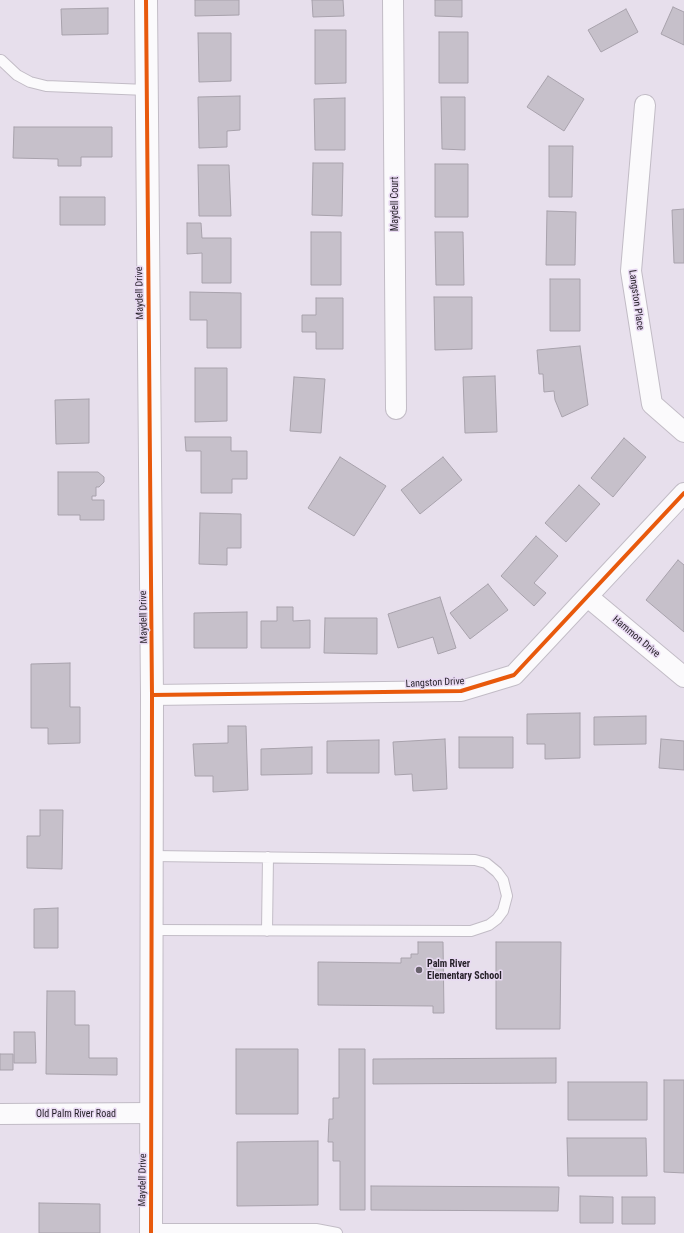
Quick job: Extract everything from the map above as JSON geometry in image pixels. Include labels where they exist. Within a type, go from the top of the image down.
[{"type":"street","name":"Maydell Drive","points":[[146,0],[152,695],[151,1231]]},
{"type":"street","name":"Maydell Court","points":[[394,0],[396,409]]},
{"type":"street","name":"Langston Place","points":[[645,105],[630,271],[652,404],[684,432]]},
{"type":"street","name":"Langston Drive","points":[[152,695],[461,691],[514,675],[684,492]]},
{"type":"street","name":"Hammon Drive","points":[[588,597],[684,677]]},
{"type":"street","name":"Old Palm River Road","points":[[0,1114],[152,1113]]},
{"type":"lane","points":[[1,60],[17,75],[30,82],[46,86],[146,90]]},
{"type":"lane","points":[[152,856],[475,860],[486,863],[497,872],[502,880],[507,896],[502,911],[497,919],[489,925],[471,930],[152,930]]},
{"type":"lane","points":[[267,930],[268,857]]},
{"type":"lane","points":[[151,1231],[316,1229],[337,1233]]},
{"type":"building","points":[[195,0],[239,0],[239,15],[195,16]]},
{"type":"building","points":[[312,0],[343,0],[344,16],[313,17]]},
{"type":"building","points":[[435,0],[462,0],[462,17],[435,16]]},
{"type":"building","points":[[673,7],[684,12],[684,45],[661,34]]},
{"type":"building","points":[[108,8],[108,34],[62,35],[61,9]]},
{"type":"building","points":[[626,9],[638,32],[601,52],[588,30]]},
{"type":"building","points":[[315,30],[346,30],[346,83],[315,84]]},
{"type":"building","points":[[439,32],[468,32],[468,83],[439,83]]},
{"type":"building","points":[[198,33],[231,33],[231,81],[199,82]]},
{"type":"building","points":[[548,76],[584,99],[564,131],[527,107]]},
{"type":"building","points":[[240,96],[240,130],[227,131],[227,147],[199,148],[198,97]]},
{"type":"building","points":[[441,97],[465,97],[465,150],[442,149]]},
{"type":"building","points":[[345,98],[345,150],[315,150],[314,99]]},
{"type":"building","points":[[14,127],[112,127],[112,157],[81,157],[81,166],[58,166],[58,159],[13,158]]},
{"type":"building","points":[[549,146],[573,146],[572,197],[549,197]]},
{"type":"building","points":[[313,163],[343,163],[342,216],[312,215]]},
{"type":"building","points":[[435,164],[468,164],[468,217],[435,217]]},
{"type":"building","points":[[198,165],[229,165],[231,216],[199,216]]},
{"type":"building","points":[[60,197],[105,197],[105,225],[60,225]]},
{"type":"building","points":[[684,209],[684,263],[674,263],[672,210]]},
{"type":"building","points":[[547,211],[576,212],[575,265],[546,265]]},
{"type":"building","points":[[187,223],[201,223],[202,238],[231,238],[231,283],[202,283],[202,253],[187,254]]},
{"type":"building","points":[[311,232],[341,232],[341,285],[311,285]]},
{"type":"building","points":[[435,232],[463,232],[464,285],[436,285]]},
{"type":"building","points":[[550,279],[580,279],[580,331],[550,331]]},
{"type":"building","points":[[190,292],[241,293],[241,348],[207,348],[207,320],[190,320]]},
{"type":"building","points":[[434,297],[472,297],[472,349],[435,350]]},
{"type":"building","points":[[316,298],[343,298],[343,349],[316,349],[316,332],[302,332],[302,315],[316,315]]},
{"type":"building","points":[[580,346],[588,405],[562,417],[555,400],[554,391],[544,392],[543,374],[539,374],[537,350]]},
{"type":"building","points":[[195,368],[227,368],[227,421],[195,422]]},
{"type":"building","points":[[495,376],[497,432],[465,433],[463,377]]},
{"type":"building","points":[[294,377],[325,379],[321,433],[290,431]]},
{"type":"building","points":[[89,399],[89,443],[56,444],[55,400]]},
{"type":"building","points":[[185,437],[231,437],[231,451],[247,451],[247,479],[232,479],[232,493],[201,493],[201,451],[186,451]]},
{"type":"building","points":[[624,438],[646,457],[613,497],[591,478]]},
{"type":"building","points":[[340,457],[386,486],[354,536],[308,508]]},
{"type":"building","points":[[443,457],[462,480],[420,514],[401,490]]},
{"type":"building","points":[[58,472],[98,472],[104,477],[104,482],[99,487],[96,487],[96,496],[92,496],[92,500],[104,500],[104,520],[80,520],[80,515],[58,515]]},
{"type":"building","points":[[579,485],[600,504],[566,542],[545,523]]},
{"type":"building","points":[[200,513],[241,514],[241,548],[227,548],[227,565],[199,564]]},
{"type":"building","points":[[536,536],[558,556],[534,583],[546,593],[534,606],[501,576]]},
{"type":"building","points":[[678,560],[684,565],[684,632],[646,600]]},
{"type":"building","points":[[488,584],[508,610],[470,639],[450,613]]},
{"type":"building","points":[[440,597],[456,648],[438,654],[433,637],[398,648],[388,614]]},
{"type":"building","points":[[277,607],[293,607],[293,621],[310,620],[310,648],[261,648],[261,621],[277,621]]},
{"type":"building","points":[[247,612],[247,648],[194,648],[194,613]]},
{"type":"building","points":[[325,618],[377,618],[377,654],[324,653]]},
{"type":"building","points":[[70,663],[70,707],[80,707],[80,743],[48,744],[48,728],[31,728],[31,664]]},
{"type":"building","points":[[580,713],[580,758],[545,759],[545,744],[527,744],[527,714]]},
{"type":"building","points":[[646,716],[646,744],[594,745],[594,717]]},
{"type":"building","points":[[228,726],[246,726],[248,790],[213,792],[213,776],[195,776],[193,744],[228,743]]},
{"type":"building","points":[[459,737],[513,737],[513,768],[459,768]]},
{"type":"building","points":[[445,739],[447,789],[413,791],[412,774],[395,775],[393,742]]},
{"type":"building","points":[[661,739],[684,741],[684,770],[659,768]]},
{"type":"building","points":[[379,740],[379,773],[327,773],[327,741]]},
{"type":"building","points":[[312,747],[312,774],[261,775],[261,749]]},
{"type":"building","points":[[40,810],[63,810],[62,869],[27,868],[27,836],[40,836]]},
{"type":"building","points":[[58,908],[58,948],[34,948],[34,909]]},
{"type":"building","points":[[418,942],[443,942],[444,1013],[433,1013],[433,1006],[318,1005],[318,962],[401,963],[401,958],[411,958],[411,954],[418,954]]},
{"type":"building","points":[[496,942],[561,942],[560,1029],[496,1029]]},
{"type":"building","points":[[47,991],[75,991],[75,1025],[89,1025],[89,1058],[117,1058],[117,1075],[46,1074]]},
{"type":"building","points":[[14,1032],[35,1032],[36,1063],[14,1063]]},
{"type":"building","points":[[236,1049],[298,1049],[298,1114],[236,1114]]},
{"type":"building","points":[[339,1049],[365,1049],[365,1210],[340,1210],[340,1161],[333,1161],[333,1142],[328,1142],[329,1119],[333,1119],[333,1098],[339,1098]]},
{"type":"building","points":[[0,1054],[13,1054],[13,1070],[0,1070]]},
{"type":"building","points":[[556,1058],[556,1083],[373,1084],[373,1059]]},
{"type":"building","points":[[664,1080],[684,1080],[684,1173],[664,1172]]},
{"type":"building","points":[[568,1082],[647,1082],[647,1120],[568,1120]]},
{"type":"building","points":[[567,1138],[646,1138],[647,1176],[568,1176]]},
{"type":"building","points":[[318,1141],[318,1205],[237,1206],[237,1142]]},
{"type":"building","points":[[371,1186],[559,1187],[558,1211],[371,1210]]},
{"type":"building","points":[[580,1196],[613,1197],[613,1223],[580,1223]]},
{"type":"building","points":[[622,1197],[655,1197],[655,1224],[622,1224]]},
{"type":"building","points":[[39,1203],[100,1204],[100,1233],[39,1233]]},
{"type":"cycle path","points":[[146,0],[152,695],[151,1233]]},
{"type":"cycle path","points":[[152,695],[461,691],[514,675],[684,493]]},
{"type":"place","name":"Palm River Elementary School","points":[[419,970]]}]
